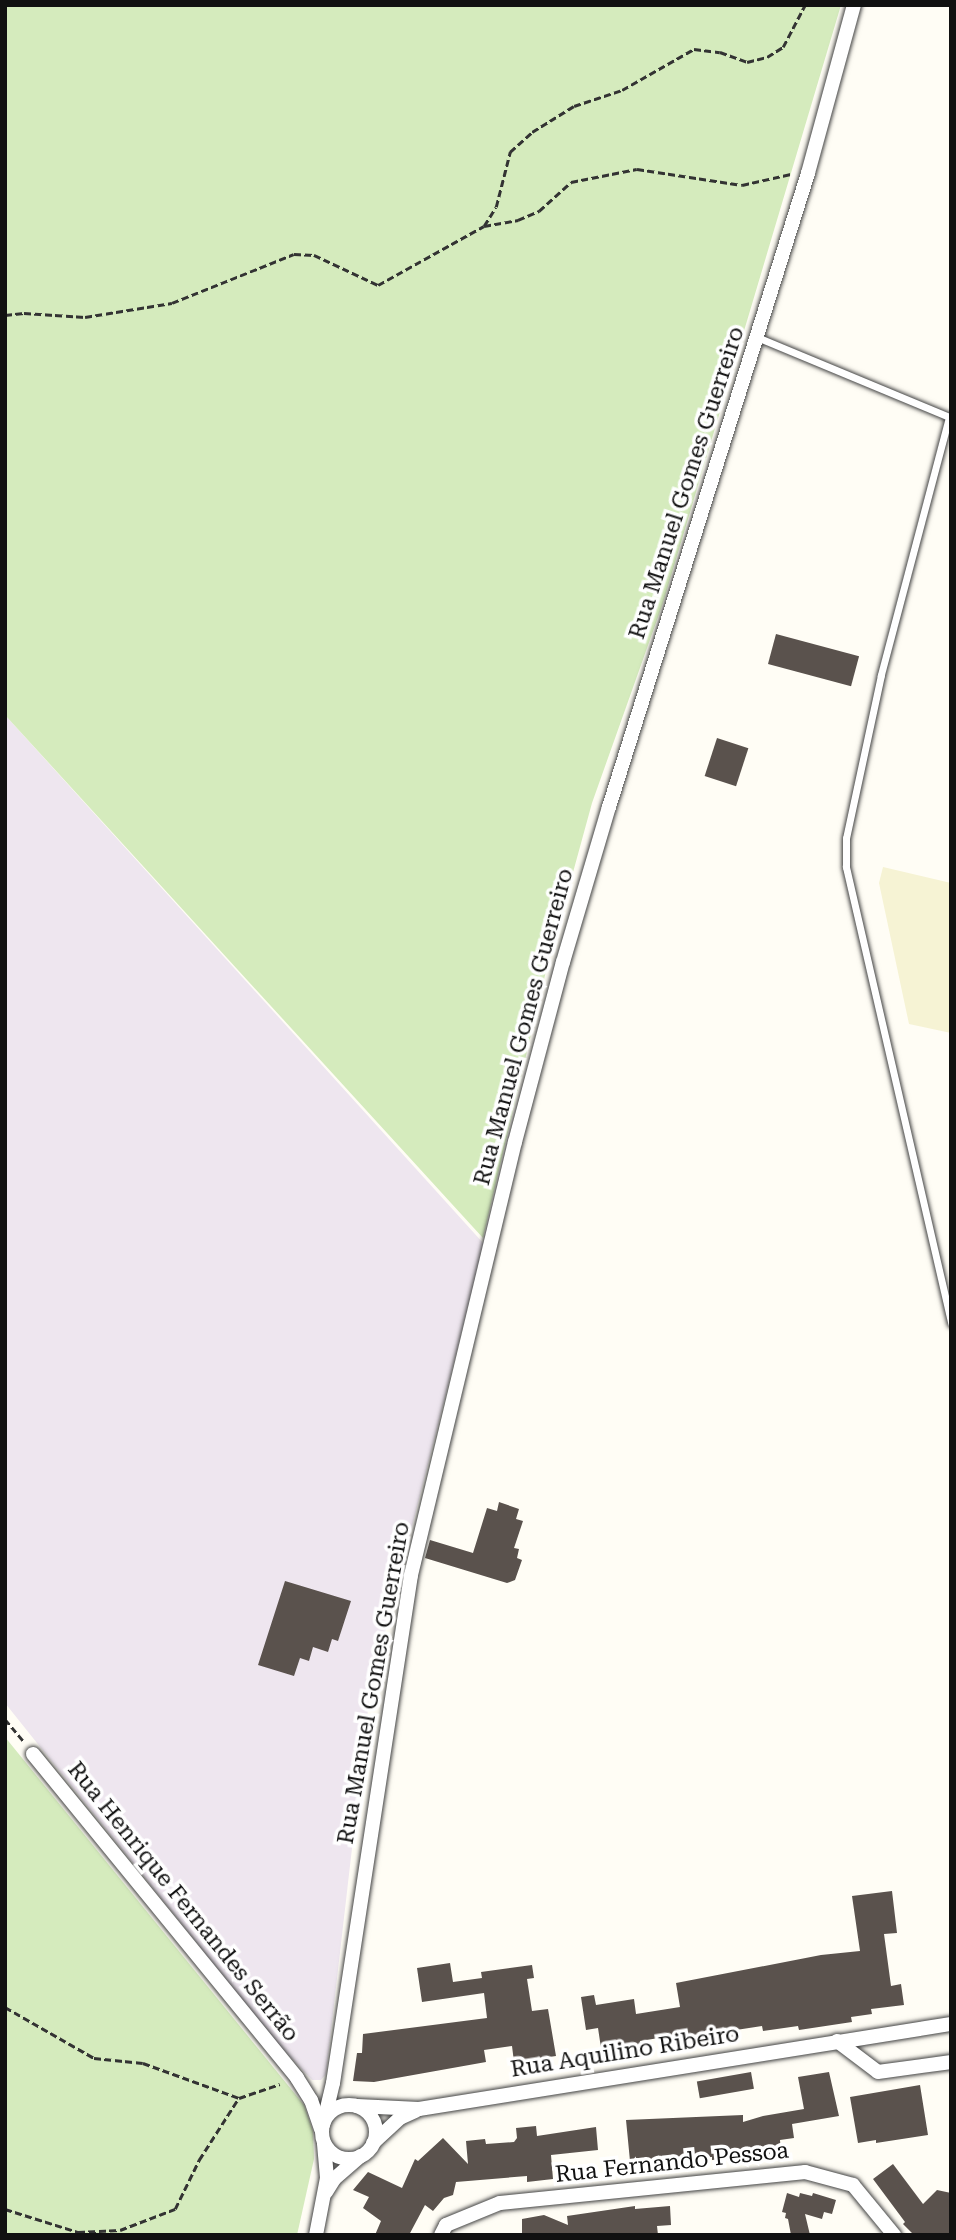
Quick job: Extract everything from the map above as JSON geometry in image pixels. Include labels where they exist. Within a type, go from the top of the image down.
[{"type":"street","name":"Rua Manuel Gomes Guerreiro","points":[[338,2097],[411,1575],[515,1142],[563,962],[609,807],[808,173],[854,5]]},
{"type":"street","name":"Rua Henrique Fernandes Serrão","points":[[38,1755],[297,2078]]},
{"type":"street","name":"Rua Aquilino Ribeiro","points":[[419,2109],[951,2024]]},
{"type":"street","points":[[837,2041],[878,2072],[951,2062]]},
{"type":"street","points":[[297,2078],[338,2097],[374,2121],[373,2144]]},
{"type":"street","points":[[297,2078],[311,2100],[323,2133],[335,2155],[344,2158],[362,2155]]},
{"type":"street","points":[[338,2097],[419,2109]]},
{"type":"street","points":[[316,2235],[325,2193],[323,2133],[338,2097]]},
{"type":"street","points":[[323,2133],[338,2097]]},
{"type":"street","points":[[325,2193],[341,2173],[400,2118],[419,2109]]},
{"type":"street","name":"Rua Fernando Pessoa","points":[[441,2235],[446,2225],[500,2203],[804,2172],[853,2185],[894,2235]]},
{"type":"lane","points":[[757,337],[949,417],[881,675],[846,838],[846,867],[951,1324]]},
{"type":"path","points":[[484,226],[496,207],[510,152],[532,132],[574,106],[622,90],[694,49],[720,52],[747,62],[767,57],[783,47],[805,5]]},
{"type":"path","points":[[5,315],[24,313],[85,317],[172,303],[294,254],[314,255],[378,285],[484,226],[518,220],[539,211],[570,182],[604,173],[637,169],[742,185],[774,175],[808,173]]},
{"type":"path","points":[[5,1719],[38,1755]]},
{"type":"path","points":[[5,2007],[94,2058],[143,2063],[239,2098]]},
{"type":"path","points":[[5,2209],[78,2232],[120,2230],[175,2209],[199,2160],[239,2098],[297,2078]]},
{"type":"shaded area","points":[[5,715],[484,1244],[370,1692],[326,2074],[321,2080],[312,2080],[277,2043],[5,1703]]},
{"type":"shaded area","points":[[883,867],[951,883],[951,1033],[909,1024],[879,883]]},
{"type":"green space","points":[[5,5],[841,5],[663,603],[592,803],[546,971],[483,1238],[5,715]]},
{"type":"green space","points":[[5,1737],[304,2105],[313,2131],[314,2159],[297,2235],[5,2235]]},
{"type":"building","points":[[776,634],[859,656],[851,686],[768,664]]},
{"type":"building","points":[[717,738],[748,748],[736,786],[705,776]]},
{"type":"building","points":[[499,1502],[519,1509],[516,1519],[523,1521],[514,1548],[519,1549],[517,1558],[522,1560],[515,1580],[507,1583],[425,1558],[430,1540],[473,1553],[487,1508],[497,1511]]},
{"type":"building","points":[[285,1581],[351,1601],[338,1641],[332,1639],[328,1652],[313,1647],[309,1661],[300,1658],[294,1676],[258,1665]]},
{"type":"building","points":[[892,1891],[897,1933],[884,1934],[891,1986],[901,1984],[904,2005],[871,2009],[872,2014],[851,2017],[852,2022],[799,2030],[798,2026],[763,2031],[762,2026],[736,2030],[738,2038],[730,2039],[731,2042],[693,2048],[692,2044],[686,2045],[684,2034],[640,2041],[641,2046],[601,2048],[598,2028],[586,2030],[581,1997],[594,1995],[596,2005],[634,1999],[636,2014],[680,2007],[676,1983],[821,1955],[860,1951],[852,1896]]},
{"type":"building","points":[[450,1963],[453,1982],[482,1978],[481,1972],[532,1965],[534,1978],[527,1979],[532,2011],[548,2009],[556,2056],[514,2062],[512,2046],[484,2050],[486,2062],[374,2082],[353,2081],[357,2053],[362,2053],[363,2034],[487,2018],[484,1993],[422,2002],[417,1968]]},
{"type":"building","points":[[751,2072],[754,2089],[700,2098],[697,2082]]},
{"type":"building","points":[[829,2072],[839,2116],[792,2124],[794,2138],[780,2140],[781,2153],[712,2160],[712,2157],[630,2161],[626,2120],[743,2115],[743,2122],[804,2109],[798,2077]]},
{"type":"building","points":[[920,2085],[928,2135],[858,2143],[850,2097]]},
{"type":"building","points":[[536,2126],[537,2136],[596,2127],[598,2150],[551,2155],[553,2179],[527,2182],[527,2176],[456,2182],[453,2195],[444,2198],[433,2211],[425,2205],[409,2235],[375,2235],[381,2221],[363,2208],[369,2197],[353,2190],[368,2172],[402,2188],[415,2159],[418,2161],[443,2138],[468,2164],[466,2141],[485,2139],[486,2144],[514,2142],[517,2138],[516,2128]]},
{"type":"building","points":[[893,2164],[923,2204],[937,2190],[951,2193],[951,2235],[914,2235],[903,2224],[905,2222],[873,2179]]},
{"type":"building","points":[[787,2193],[799,2197],[800,2193],[812,2196],[813,2193],[836,2200],[832,2214],[824,2212],[822,2219],[805,2214],[810,2235],[791,2235],[786,2213],[782,2212]]},
{"type":"building","points":[[635,2206],[635,2209],[670,2206],[671,2225],[657,2226],[658,2235],[522,2235],[522,2219],[544,2215],[568,2225],[567,2216]]}]
